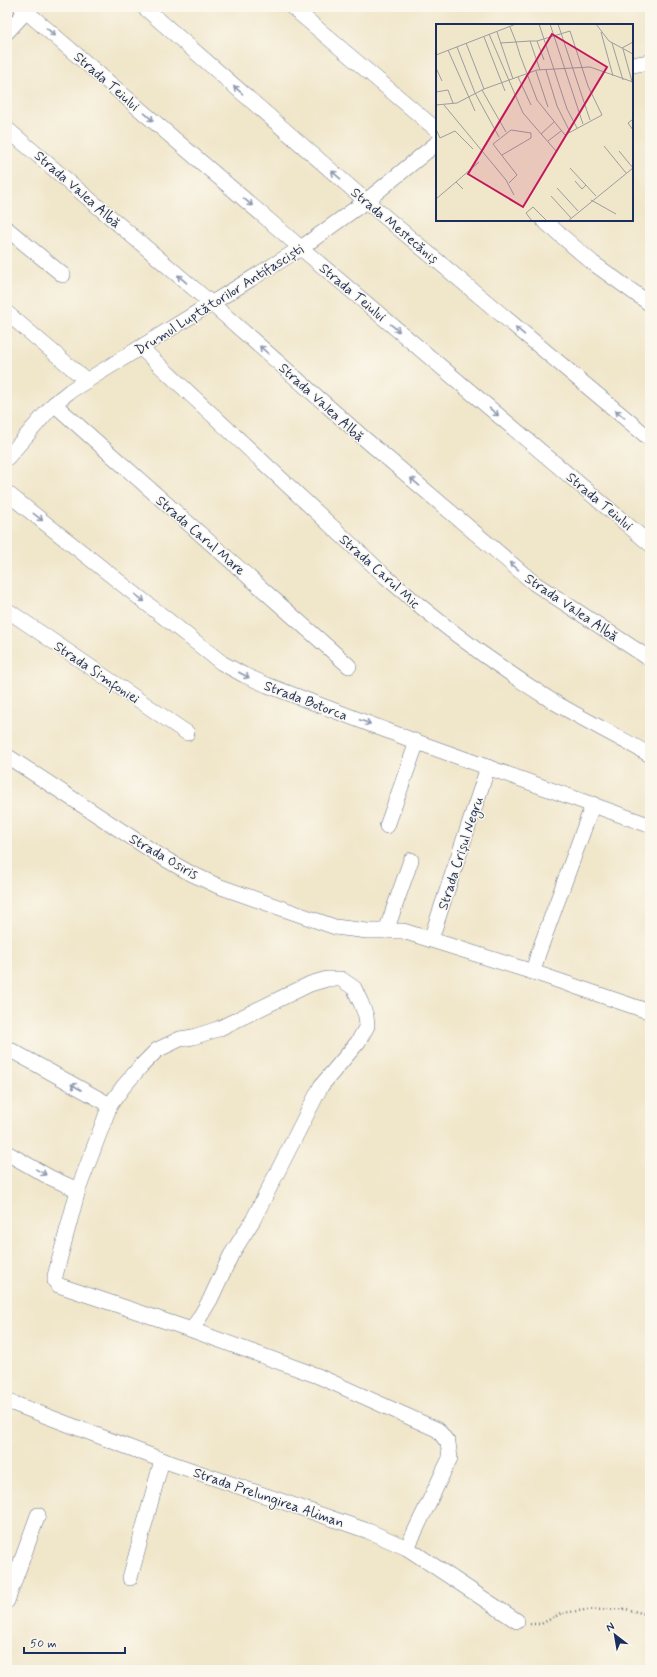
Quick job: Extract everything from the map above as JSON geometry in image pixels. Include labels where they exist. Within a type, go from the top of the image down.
[{"type":"street","name":"Strada Mestecăniș","points":[[144,7],[366,201],[650,439]]},
{"type":"street","points":[[292,7],[436,129]]},
{"type":"street","points":[[7,32],[26,8]]},
{"type":"street","name":"Strada Teiului","points":[[26,8],[301,248],[650,544]]},
{"type":"street","points":[[633,65],[650,62]]},
{"type":"street","name":"Strada Valea Albă","points":[[7,129],[212,304],[366,440],[534,582],[650,659]]},
{"type":"street","name":"Drumul Luptătorilor Antifasciști","points":[[7,458],[54,404],[86,380],[141,348],[301,248],[366,201],[436,144]]},
{"type":"street","points":[[544,221],[593,263],[650,304]]},
{"type":"street","points":[[7,229],[63,275]]},
{"type":"street","points":[[7,313],[86,380]]},
{"type":"street","name":"Strada Carul Mic","points":[[141,348],[425,612],[549,699],[650,755]]},
{"type":"street","name":"Strada Carul Mare","points":[[54,404],[349,666]]},
{"type":"street","name":"Strada Botorca","points":[[7,493],[222,663],[244,675],[417,742],[646,824],[650,824]]},
{"type":"street","name":"Strada Simfoniei","points":[[7,610],[188,733]]},
{"type":"street","points":[[387,826],[417,742]]},
{"type":"street","name":"Strada Osiris","points":[[7,756],[153,852],[188,872],[218,886],[335,927],[367,931],[386,931]]},
{"type":"street","name":"Strada Crișul Negru","points":[[431,940],[488,767]]},
{"type":"street","points":[[533,972],[538,954],[593,804]]},
{"type":"street","points":[[411,860],[386,931],[403,931],[533,972],[650,1012]]},
{"type":"street","points":[[192,1330],[210,1300],[231,1255],[253,1220],[321,1086],[358,1042],[367,1026],[361,1002],[354,988],[341,979],[327,979],[310,984],[218,1029],[193,1037],[180,1039],[157,1050],[123,1087],[110,1105],[78,1190],[55,1276],[55,1281],[58,1285],[192,1330],[318,1376],[438,1430],[448,1443],[450,1458],[407,1548]]},
{"type":"street","points":[[7,1048],[110,1105]]},
{"type":"street","points":[[7,1153],[49,1177],[78,1190]]},
{"type":"street","name":"Strada Prelungirea Aliman","points":[[7,1401],[162,1460],[368,1531],[407,1548],[517,1621]]},
{"type":"street","points":[[130,1578],[162,1460]]},
{"type":"street","points":[[7,1601],[38,1515]]},
{"type":"path","points":[[517,1621],[526,1624],[541,1624],[562,1613],[585,1610],[626,1609],[650,1615]]}]
